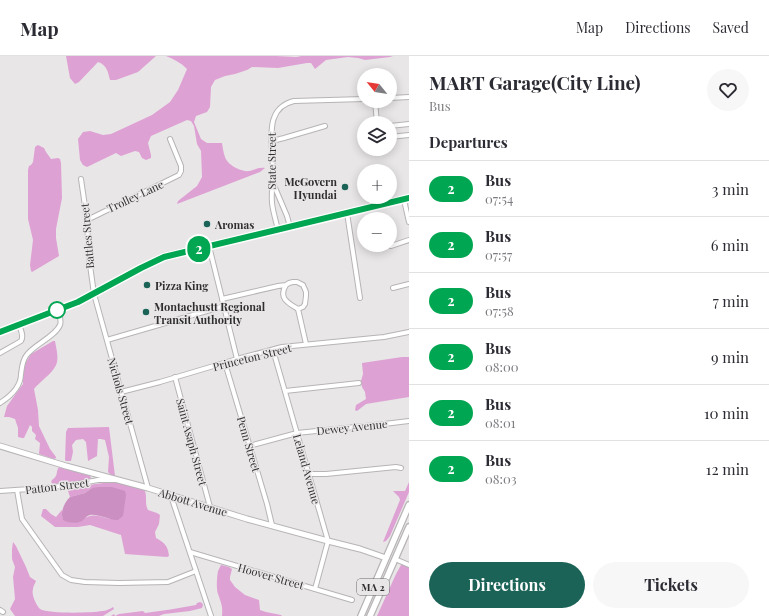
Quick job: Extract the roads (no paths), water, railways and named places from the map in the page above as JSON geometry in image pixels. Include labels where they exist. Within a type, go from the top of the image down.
[{"type":"highway","points":[[0,332],[78,302],[164,257],[406,199]]},
{"type":"highway","name":"MA 2","points":[[361,616],[409,505]]},
{"type":"highway","name":"MA 2","points":[[370,616],[409,527]]},
{"type":"main road","name":"Abbott Avenue","points":[[0,446],[115,480],[148,488],[272,526],[360,549],[386,558]]},
{"type":"street","points":[[397,98],[409,97]]},
{"type":"street","name":"State Street","points":[[278,230],[271,194],[273,181],[271,130],[274,118],[279,109],[289,102],[294,101],[357,99]]},
{"type":"street","points":[[397,125],[409,124]]},
{"type":"street","points":[[272,141],[325,126]]},
{"type":"street","points":[[397,136],[409,135]]},
{"type":"street","name":"Trolley Lane","points":[[87,220],[179,175],[182,171],[182,166],[170,139]]},
{"type":"street","name":"Battles Street","points":[[81,179],[87,220],[88,254],[94,294]]},
{"type":"street","points":[[273,181],[290,227]]},
{"type":"street","points":[[406,199],[409,222]]},
{"type":"street","points":[[347,213],[360,298]]},
{"type":"street","points":[[397,244],[409,240]]},
{"type":"street","points":[[210,246],[237,359]]},
{"type":"street","points":[[222,299],[296,282],[303,285],[306,296],[304,306],[298,309]]},
{"type":"street","points":[[393,288],[409,284]]},
{"type":"street","points":[[286,285],[283,292],[284,300],[298,309],[306,344]]},
{"type":"street","name":"Nichols Street","points":[[94,294],[148,488]]},
{"type":"street","points":[[107,340],[224,306]]},
{"type":"street","points":[[0,402],[19,386],[23,362],[26,356],[58,328],[60,321],[58,310]]},
{"type":"street","points":[[0,353],[21,341],[22,335],[19,325]]},
{"type":"street","name":"Princeton Street","points":[[121,392],[282,347],[384,337],[409,332]]},
{"type":"street","name":"Leland Avenue","points":[[273,350],[328,541]]},
{"type":"street","name":"Penn Street","points":[[224,363],[267,504],[272,526]]},
{"type":"street","name":"Saint Asaph Street","points":[[175,377],[210,507]]},
{"type":"street","points":[[285,391],[359,383]]},
{"type":"street","name":"Dewey Avenue","points":[[249,446],[297,433],[409,421]]},
{"type":"street","points":[[309,474],[326,474],[396,467],[401,468]]},
{"type":"street","name":"Patton Street","points":[[0,491],[69,485],[98,480],[115,480]]},
{"type":"street","points":[[18,490],[22,519],[51,560],[64,576],[71,580],[85,582],[128,583],[168,582],[196,571]]},
{"type":"street","points":[[171,496],[211,616]]},
{"type":"street","points":[[315,589],[328,541]]},
{"type":"street","name":"Hoover Street","points":[[190,552],[352,600]]},
{"type":"street","points":[[395,559],[409,565]]},
{"type":"place","name":"McGovern Hyundai","points":[[345,187]]},
{"type":"place","name":"Aromas","points":[[207,224]]},
{"type":"place","name":"Pizza King","points":[[147,285]]},
{"type":"place","name":"Montachustt Regional Transit Authority","points":[[146,312]]}]
